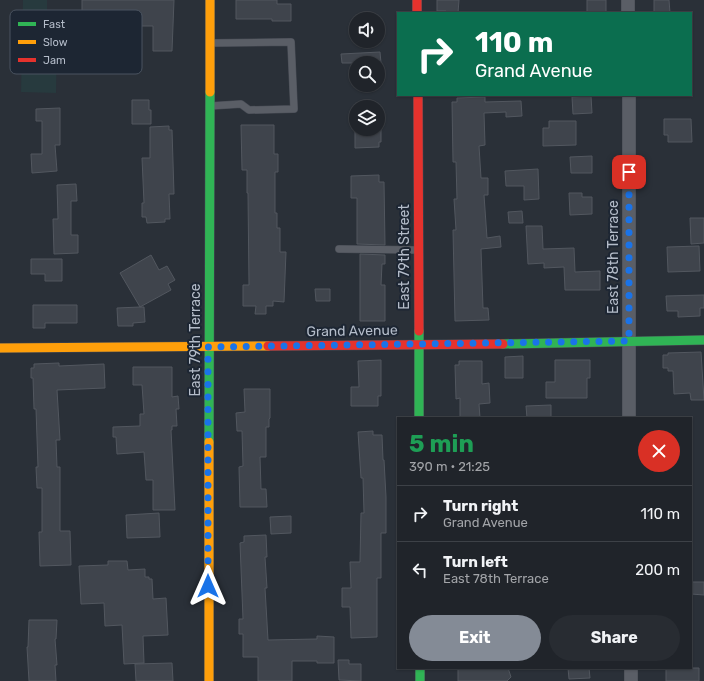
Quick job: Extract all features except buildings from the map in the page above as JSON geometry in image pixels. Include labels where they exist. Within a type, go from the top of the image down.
[{"type":"street","name":"East 79th Terrace","points":[[208,681],[210,0]]},
{"type":"street","points":[[417,0],[417,12]]},
{"type":"street","points":[[628,0],[628,12]]},
{"type":"street","name":"East 79th Street","points":[[418,96],[419,417]]},
{"type":"street","name":"East 78th Terrace","points":[[628,96],[629,417]]},
{"type":"street","name":"Grand Avenue","points":[[0,348],[418,345],[704,340]]},
{"type":"street","points":[[420,669],[420,681]]},
{"type":"street","points":[[631,669],[631,681]]},
{"type":"lane","points":[[210,43],[291,42],[294,109],[249,110],[241,104],[210,106]]},
{"type":"lane","points":[[339,249],[418,250]]},
{"type":"green space","points":[[23,0],[47,0],[47,10],[23,10]]},
{"type":"green space","points":[[21,74],[56,74],[56,93],[21,92]]},
{"type":"traffic: fast","points":[[209,442],[210,92]]},
{"type":"traffic: fast","points":[[419,331],[419,417]]},
{"type":"traffic: fast","points":[[503,344],[704,340]]},
{"type":"traffic: fast","points":[[420,669],[420,681]]},
{"type":"traffic: slow","points":[[210,0],[210,92]]},
{"type":"traffic: slow","points":[[0,348],[268,346]]},
{"type":"traffic: slow","points":[[209,442],[209,681]]},
{"type":"traffic: jam","points":[[417,0],[417,12]]},
{"type":"traffic: jam","points":[[418,96],[419,331]]},
{"type":"traffic: jam","points":[[268,346],[503,344]]},
{"type":"route","points":[[208,586],[208,347],[629,341],[629,172]]}]
